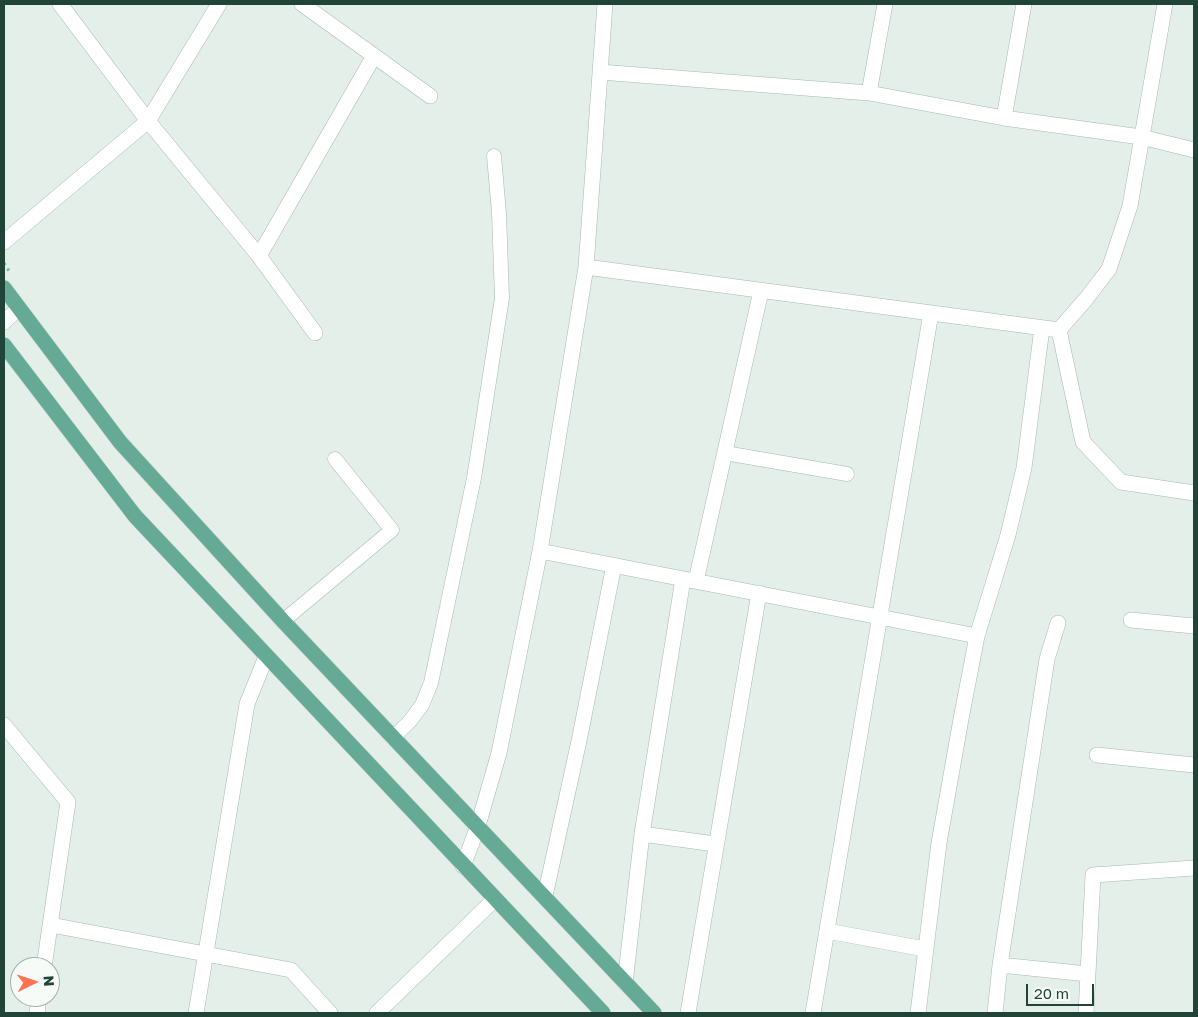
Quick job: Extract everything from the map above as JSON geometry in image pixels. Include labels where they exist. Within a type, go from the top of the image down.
[{"type":"main road","points":[[4,288],[120,442],[283,621],[477,829],[545,896],[654,1013]]},
{"type":"main road","points":[[4,345],[135,516],[603,1013]]},
{"type":"street","points":[[60,4],[148,121],[258,256],[315,333]]},
{"type":"street","points":[[4,242],[148,121],[219,4]]},
{"type":"street","points":[[302,4],[430,96]]},
{"type":"street","points":[[463,866],[477,829],[499,753],[540,551],[586,267],[605,4]]},
{"type":"street","points":[[869,93],[885,4]]},
{"type":"street","points":[[1004,118],[1024,4]]},
{"type":"street","points":[[1059,330],[1109,269],[1130,206],[1140,137],[1164,4]]},
{"type":"street","points":[[258,256],[374,56]]},
{"type":"street","points":[[600,72],[869,93],[1004,118],[1140,137],[1194,150]]},
{"type":"street","points":[[586,267],[1059,330]]},
{"type":"street","points":[[626,983],[642,834],[690,580],[725,453],[761,290]]},
{"type":"street","points":[[4,322],[18,309]]},
{"type":"street","points":[[813,1013],[931,313]]},
{"type":"street","points":[[918,1013],[939,843],[977,636],[1008,535],[1024,468],[1042,328]]},
{"type":"street","points":[[1059,330],[1083,442],[1120,482],[1194,493]]},
{"type":"street","points":[[540,551],[977,636]]},
{"type":"street","points":[[545,896],[579,741],[614,565]]},
{"type":"street","points":[[688,1013],[715,844],[759,593]]},
{"type":"street","points":[[1131,620],[1194,626]]},
{"type":"street","points":[[995,1013],[1000,965],[1047,659],[1058,623]]},
{"type":"street","points":[[196,1013],[204,953],[247,704],[266,657]]},
{"type":"street","points":[[4,725],[68,802],[45,957]]},
{"type":"street","points":[[1097,754],[1194,765]]},
{"type":"street","points":[[642,834],[715,844]]},
{"type":"street","points":[[1086,1013],[1093,875],[1194,868]]},
{"type":"street","points":[[377,1013],[495,899]]},
{"type":"street","points":[[50,925],[290,970],[330,1013]]},
{"type":"street","points":[[827,931],[925,949]]},
{"type":"street","points":[[1000,965],[1088,974]]},
{"type":"lane","points":[[393,738],[422,706],[431,683],[474,478],[502,298],[500,213],[494,156]]},
{"type":"lane","points":[[725,453],[847,474]]},
{"type":"lane","points":[[283,621],[392,530],[335,459]]}]
